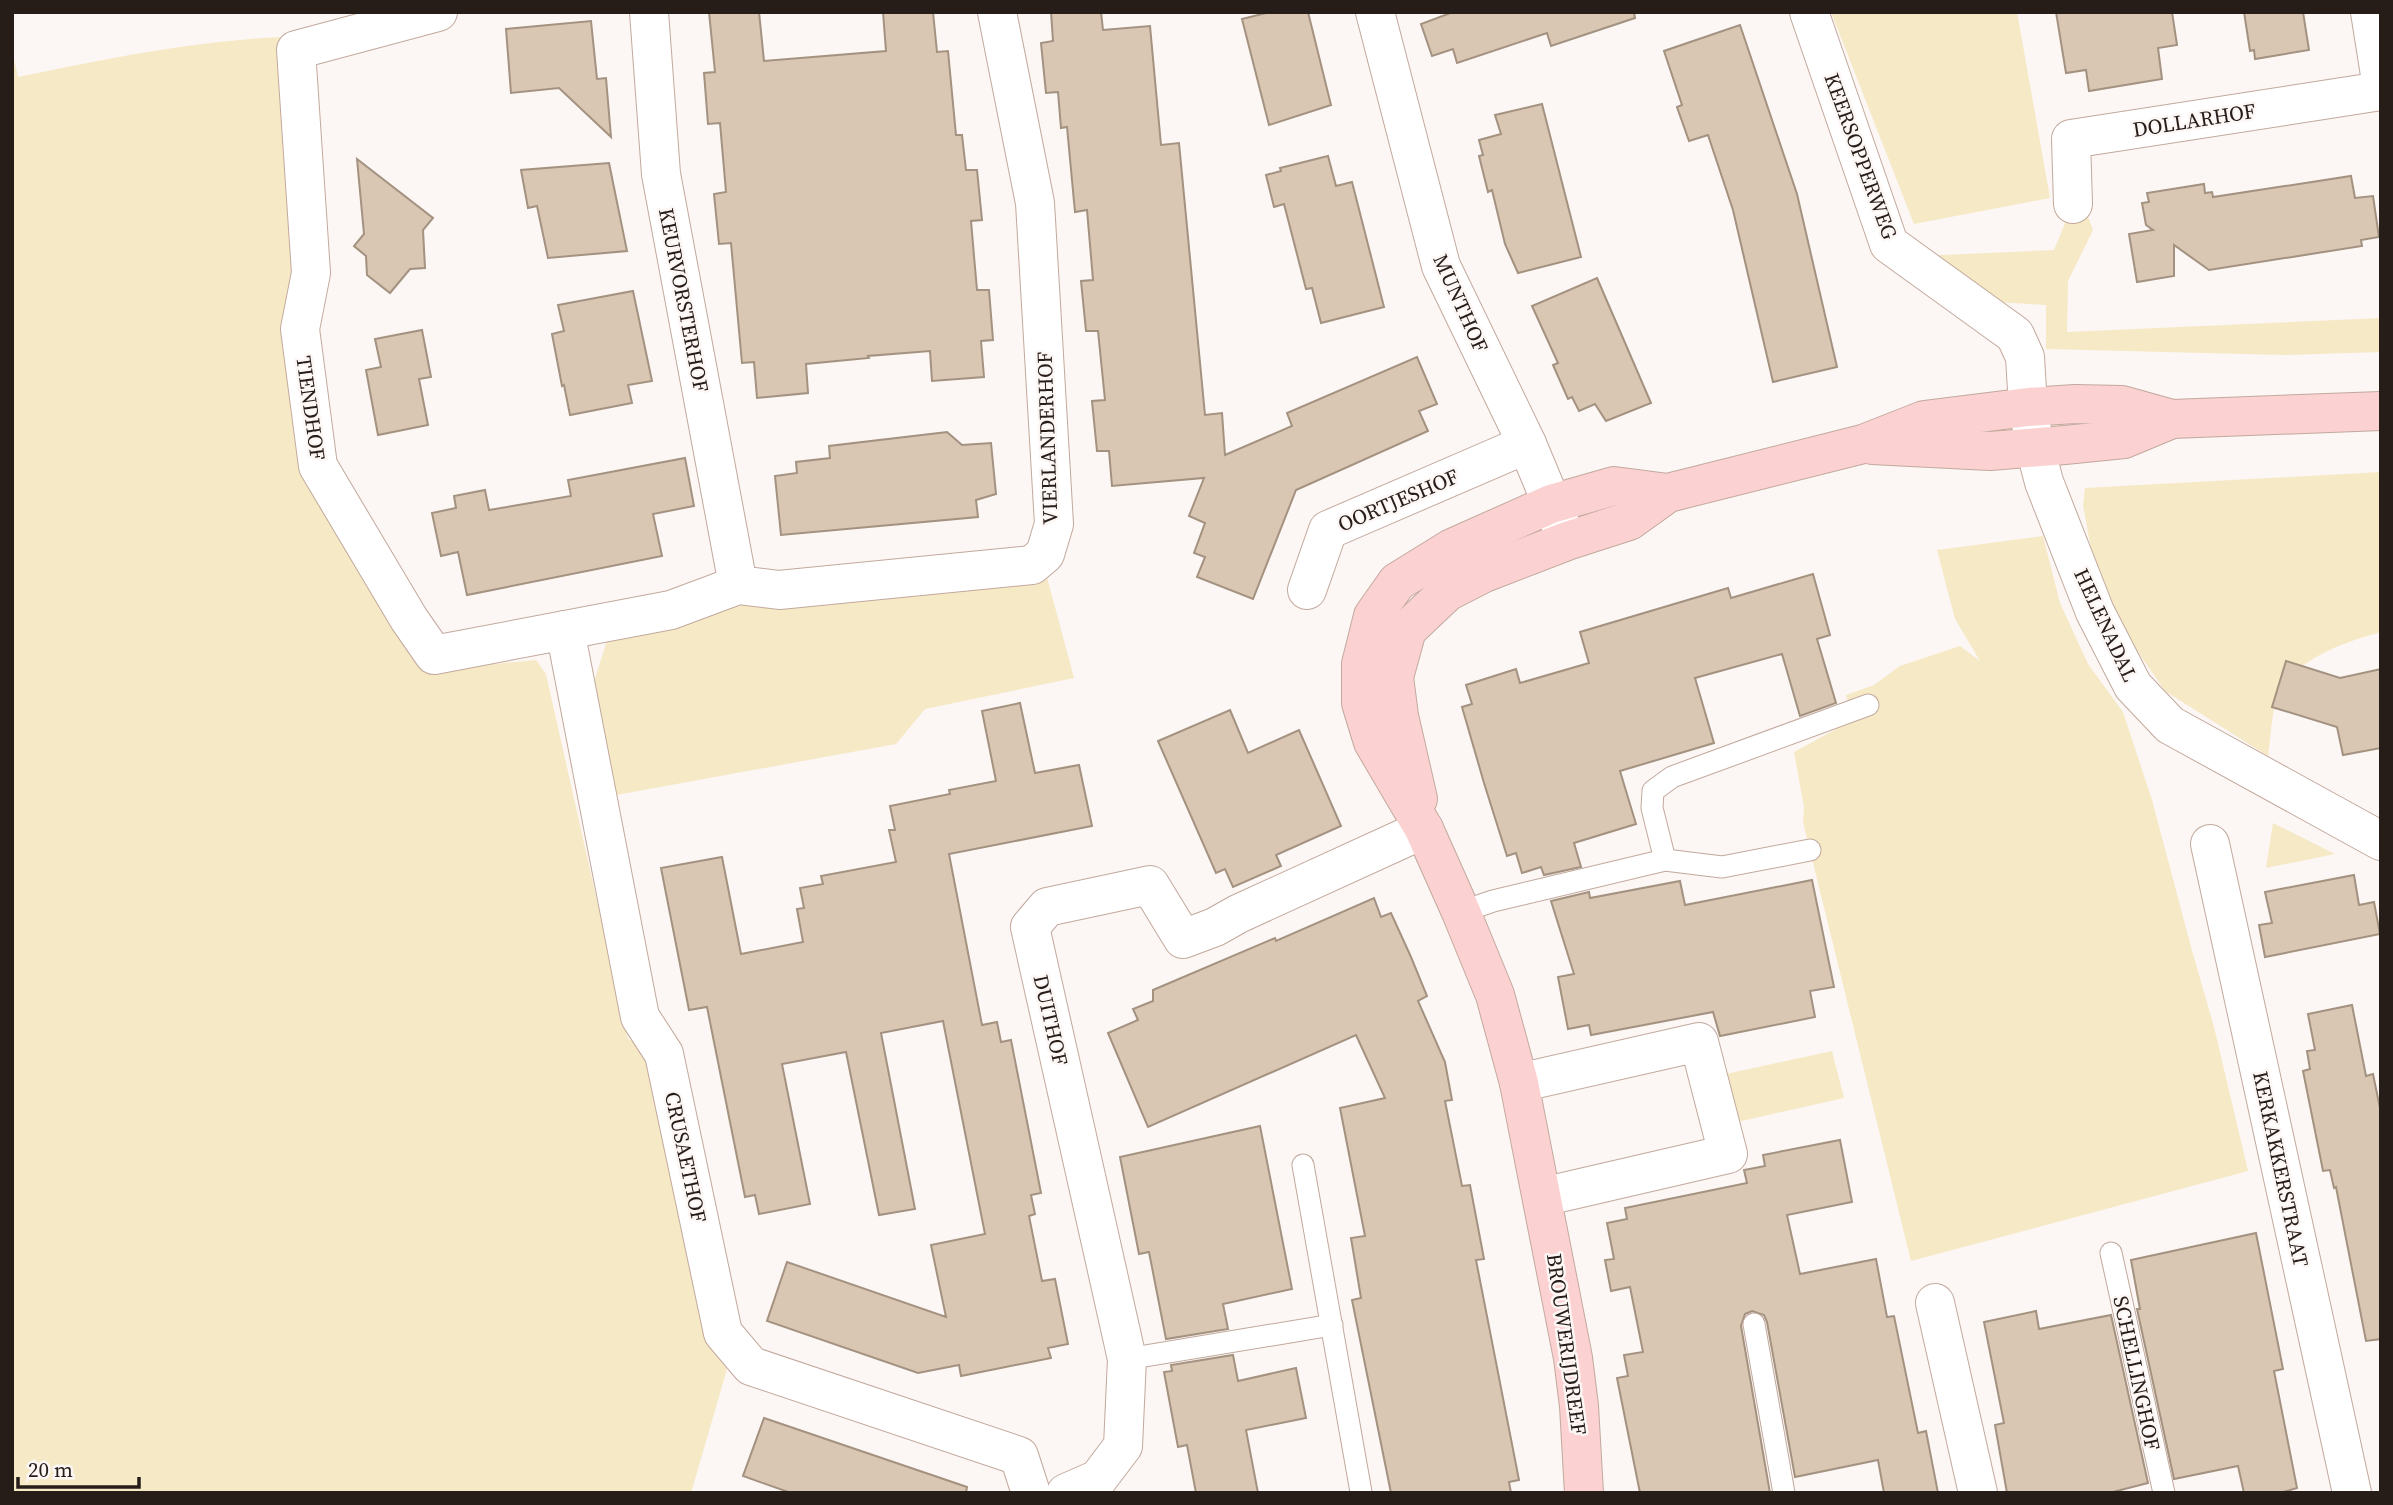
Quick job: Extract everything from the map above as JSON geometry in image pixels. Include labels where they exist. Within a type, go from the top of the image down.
[{"type":"street","name":"TIENDHOF","points":[[438,12],[296,50],[311,273],[300,328],[318,466],[409,619],[434,655],[671,611],[738,585]]},
{"type":"street","name":"KEURVORSTERHOF","points":[[649,12],[661,174],[738,585]]},
{"type":"street","name":"VIERLANDERHOF","points":[[738,585],[779,590],[1032,565],[1045,554],[1054,524],[1035,203],[997,12]]},
{"type":"street","name":"MUNTHOF","points":[[1375,12],[1441,266],[1527,444],[1567,541]]},
{"type":"street","name":"KEERSOPPERWEG","points":[[1809,12],[1889,244],[2015,335],[2025,357],[2028,407],[2035,447]]},
{"type":"street","points":[[2370,12],[2381,81]]},
{"type":"street","name":"DOLLARHOF","points":[[2073,204],[2071,139],[2381,91]]},
{"type":"street","name":"BROUWERIJDREEF","points":[[1584,1493],[1573,1358],[1519,1083],[1495,995],[1424,829],[1373,742],[1361,703],[1361,664],[1373,616],[1397,582],[1441,555],[1551,504],[1614,486],[1668,493],[1863,444],[1924,420],[2028,407],[2122,405],[2172,419],[2381,411]]},
{"type":"street","name":"BROUWERIJDREEF","points":[[1863,444],[1990,452],[2124,439],[2172,419]]},
{"type":"street","name":"OORTJESHOF","points":[[1307,590],[1328,530],[1527,444]]},
{"type":"street","name":"HELENADAL","points":[[2035,447],[2044,482],[2095,612],[2133,686],[2170,725],[2381,841]]},
{"type":"street","name":"BROUWERIJDREEF","points":[[1424,829],[1399,716],[1394,677],[1407,630],[1447,592],[1483,573],[1629,521],[1668,493]]},
{"type":"street","name":"CRUSAETHOF","points":[[565,630],[640,1017],[664,1054],[723,1333],[751,1366],[1019,1456],[1031,1493]]},
{"type":"street","name":"DUITHOF","points":[[1127,1359],[1030,927],[1047,907],[1150,885],[1183,939],[1424,829]]},
{"type":"street","name":"KERKAKKERSTRAAT","points":[[2210,844],[2352,1493]]},
{"type":"street","points":[[1519,1083],[1699,1042],[1728,1154],[1542,1197]]},
{"type":"street","points":[[1935,1303],[1978,1493]]},
{"type":"street","points":[[1066,1493],[1098,1479],[1123,1446],[1127,1359]]},
{"type":"lane","points":[[1665,860],[1652,808],[1653,791],[1672,777],[1868,705]]},
{"type":"lane","points":[[1461,912],[1493,901],[1665,860],[1722,867],[1810,850]]},
{"type":"lane","points":[[1303,1165],[1361,1492]]},
{"type":"lane","name":"SCHELLINGHOF","points":[[2111,1253],[2164,1493]]},
{"type":"lane","points":[[1754,1324],[1784,1493]]},
{"type":"lane","points":[[1127,1359],[1332,1325]]},
{"type":"shaded area","points":[[1831,12],[2017,12],[2050,198],[1914,224]]},
{"type":"shaded area","points":[[281,37],[296,288],[329,516],[422,671],[536,660],[546,674],[628,1039],[644,1048],[711,1345],[727,1369],[691,1493],[12,1493],[12,50],[18,77],[116,57]]},
{"type":"shaded area","points":[[2073,204],[2086,211],[2093,230],[2068,281],[2067,332],[2381,318],[2381,352],[2284,355],[2046,349],[2046,305],[1995,302],[1919,256],[2054,250]]},
{"type":"shaded area","points":[[2381,472],[2381,632],[2337,647],[2295,672],[2285,684],[2276,703],[2268,756],[2165,691],[2116,620],[2094,564],[2083,506],[2085,488]]},
{"type":"shaded area","points":[[2043,536],[2060,603],[2088,664],[2123,712],[2152,800],[2214,1027],[2248,1171],[1911,1261],[1803,822],[1804,807],[1794,752],[1853,720],[1846,695],[1874,685],[1900,666],[1960,646],[1980,661],[1955,619],[1937,550]]},
{"type":"shaded area","points":[[1045,570],[1074,678],[925,709],[896,744],[611,796],[593,685],[609,634],[750,602]]},
{"type":"shaded area","points":[[2273,823],[2335,854],[2266,868]]},
{"type":"shaded area","points":[[1832,1051],[1844,1098],[1737,1122],[1726,1074]]},
{"type":"building","points":[[709,12],[759,12],[764,61],[886,51],[883,12],[933,12],[937,52],[948,51],[956,135],[962,135],[966,170],[977,170],[982,220],[971,221],[977,290],[989,290],[993,340],[981,341],[984,377],[932,381],[930,351],[868,356],[869,358],[806,364],[808,393],[757,398],[754,362],[742,363],[731,243],[719,244],[714,194],[726,192],[720,123],[708,124],[704,73],[715,72]]},
{"type":"building","points":[[1051,12],[1101,12],[1103,30],[1150,26],[1161,145],[1179,143],[1205,415],[1222,413],[1225,455],[1292,426],[1287,413],[1417,357],[1437,404],[1419,411],[1428,431],[1296,490],[1253,599],[1197,577],[1205,557],[1194,553],[1205,523],[1189,516],[1204,478],[1112,486],[1109,451],[1097,451],[1092,401],[1105,400],[1098,331],[1086,331],[1081,281],[1093,280],[1087,210],[1075,212],[1067,127],[1061,128],[1058,92],[1046,93],[1041,43],[1053,41]]},
{"type":"building","points":[[1270,12],[1308,12],[1331,105],[1269,125],[1242,19]]},
{"type":"building","points":[[1453,12],[1634,12],[1635,18],[1551,46],[1547,33],[1457,63],[1453,49],[1432,56],[1421,24]]},
{"type":"building","points":[[2056,12],[2172,12],[2177,45],[2158,48],[2162,79],[2089,91],[2086,70],[2066,73]]},
{"type":"building","points":[[2244,12],[2303,12],[2309,50],[2255,59],[2254,50],[2250,51]]},
{"type":"building","points":[[591,21],[597,79],[606,78],[611,137],[559,88],[511,93],[506,29]]},
{"type":"building","points":[[1740,25],[1797,194],[1837,367],[1773,382],[1733,210],[1708,135],[1689,141],[1677,107],[1682,105],[1664,51]]},
{"type":"building","points":[[1542,104],[1581,257],[1518,273],[1505,244],[1492,190],[1488,192],[1479,156],[1483,155],[1479,140],[1501,134],[1495,115]]},
{"type":"building","points":[[1328,156],[1336,186],[1352,182],[1384,307],[1321,323],[1312,288],[1306,289],[1284,204],[1274,207],[1266,175],[1281,171],[1280,168]]},
{"type":"building","points":[[357,159],[433,218],[423,230],[425,268],[410,269],[390,293],[367,275],[366,256],[354,246],[364,234]]},
{"type":"building","points":[[609,163],[627,251],[548,258],[537,206],[528,208],[521,170]]},
{"type":"building","points":[[2351,176],[2355,198],[2373,196],[2379,237],[2361,240],[2362,246],[2209,270],[2174,245],[2174,276],[2137,282],[2129,234],[2153,230],[2146,225],[2142,203],[2149,202],[2147,193],[2204,184],[2205,193],[2212,192],[2213,197]]},
{"type":"building","points":[[1597,278],[1651,403],[1606,421],[1595,404],[1579,411],[1572,397],[1568,399],[1553,365],[1558,363],[1532,306]]},
{"type":"building","points":[[633,291],[652,381],[628,385],[632,403],[570,415],[552,334],[564,331],[558,305]]},
{"type":"building","points":[[422,330],[431,377],[419,379],[428,425],[378,435],[366,370],[381,367],[375,339]]},
{"type":"building","points":[[947,432],[962,445],[991,443],[996,494],[976,500],[978,517],[781,535],[775,476],[797,473],[796,462],[830,458],[829,446]]},
{"type":"building","points":[[685,458],[694,506],[653,514],[662,556],[467,595],[458,552],[441,556],[432,513],[456,508],[454,496],[485,490],[489,510],[571,496],[568,480]]},
{"type":"building","points":[[1813,574],[1830,635],[1817,639],[1836,703],[1800,716],[1782,654],[1695,678],[1714,743],[1620,771],[1636,824],[1574,843],[1581,867],[1544,875],[1541,867],[1522,873],[1516,853],[1507,856],[1484,783],[1462,707],[1472,704],[1466,685],[1516,669],[1520,683],[1589,663],[1580,632],[1728,588],[1731,598]]},
{"type":"building","points":[[2286,661],[2340,678],[2381,669],[2381,748],[2343,755],[2337,727],[2272,707]]},
{"type":"building","points":[[1020,703],[1035,773],[1079,765],[1092,826],[949,854],[982,1025],[997,1022],[1001,1042],[1011,1040],[1041,1193],[1031,1195],[1035,1214],[1029,1216],[1042,1281],[1055,1279],[1068,1344],[1048,1348],[1051,1358],[961,1376],[959,1365],[918,1373],[767,1321],[787,1262],[946,1317],[931,1245],[985,1234],[943,1021],[881,1033],[915,1209],[879,1215],[846,1052],[782,1064],[810,1204],[759,1214],[755,1195],[745,1197],[707,1007],[689,1010],[661,868],[722,857],[741,954],[803,942],[797,909],[804,908],[800,888],[823,884],[821,876],[896,862],[889,830],[895,830],[890,806],[996,781],[982,711]]},
{"type":"building","points":[[1230,710],[1248,753],[1299,730],[1341,826],[1276,855],[1281,866],[1233,887],[1225,869],[1216,873],[1158,741]]},
{"type":"building","points":[[2354,875],[2359,905],[2374,902],[2380,934],[2265,957],[2259,925],[2272,923],[2265,892]]},
{"type":"building","points":[[1812,880],[1834,987],[1810,991],[1815,1017],[1720,1036],[1713,1012],[1591,1035],[1589,1025],[1568,1029],[1558,977],[1574,974],[1551,901],[1589,892],[1590,898],[1680,881],[1685,905]]},
{"type":"building","points":[[1374,898],[1381,917],[1391,913],[1411,957],[1427,996],[1418,1001],[1445,1062],[1452,1100],[1445,1101],[1462,1186],[1470,1185],[1484,1259],[1476,1260],[1519,1480],[1509,1482],[1511,1493],[1391,1493],[1352,1300],[1361,1298],[1351,1238],[1365,1236],[1340,1108],[1385,1098],[1356,1035],[1148,1127],[1108,1033],[1138,1020],[1133,1009],[1153,1001],[1153,990]]},
{"type":"building","points":[[2352,1005],[2366,1076],[2373,1074],[2381,1113],[2381,1339],[2366,1341],[2336,1187],[2334,1188],[2330,1170],[2323,1171],[2303,1071],[2310,1069],[2307,1051],[2315,1050],[2308,1014]]},
{"type":"building","points":[[1260,1126],[1292,1289],[1223,1304],[1228,1329],[1166,1339],[1149,1252],[1139,1254],[1120,1157]]},
{"type":"building","points":[[1840,1140],[1852,1202],[1787,1215],[1800,1274],[1876,1259],[1887,1317],[1894,1316],[1918,1433],[1926,1431],[1938,1493],[1884,1493],[1878,1460],[1795,1477],[1767,1322],[1764,1315],[1752,1311],[1745,1314],[1741,1326],[1770,1493],[1640,1493],[1617,1378],[1628,1376],[1624,1355],[1643,1352],[1630,1287],[1611,1291],[1605,1260],[1614,1259],[1607,1223],[1627,1219],[1625,1208],[1747,1183],[1744,1170],[1765,1166],[1763,1155]]},
{"type":"building","points":[[2256,1233],[2283,1369],[2274,1371],[2297,1488],[2280,1493],[2244,1493],[2238,1466],[2174,1479],[2137,1309],[2140,1309],[2131,1260]]},
{"type":"building","points":[[2036,1311],[2039,1329],[2111,1315],[2148,1483],[2109,1493],[2007,1493],[1995,1425],[2004,1423],[1984,1322]]},
{"type":"building","points":[[1233,1355],[1238,1381],[1296,1368],[1306,1418],[1246,1430],[1258,1493],[1196,1493],[1187,1445],[1178,1447],[1164,1372],[1172,1371],[1171,1365]]},
{"type":"building","points":[[764,1418],[967,1487],[966,1493],[791,1493],[743,1476]]}]
